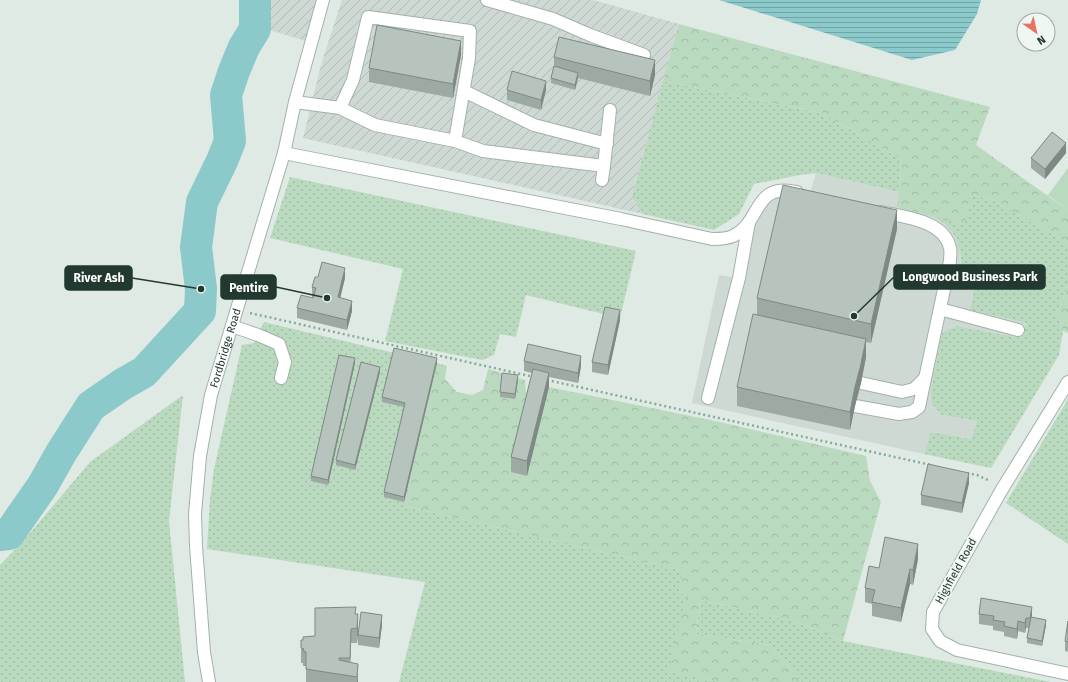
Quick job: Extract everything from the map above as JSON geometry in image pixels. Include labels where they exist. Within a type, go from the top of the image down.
[{"type":"street","name":"Fordbridge Road","points":[[209,682],[204,652],[196,546],[195,514],[200,456],[210,403],[284,153],[295,102],[323,0]]},
{"type":"street","points":[[487,0],[553,19],[590,36],[644,55]]},
{"type":"street","points":[[340,108],[353,80],[368,17],[470,31],[469,58],[455,141]]},
{"type":"street","points":[[464,91],[534,125],[607,144]]},
{"type":"street","points":[[295,102],[340,108],[375,125],[455,141],[483,151],[604,166]]},
{"type":"street","points":[[602,180],[610,110]]},
{"type":"street","points":[[284,153],[712,239],[722,239],[733,236],[742,230],[749,222],[762,200],[771,192],[782,190],[810,196]]},
{"type":"street","points":[[855,406],[899,414],[912,412],[919,407],[950,261],[950,248],[946,238],[937,229],[926,223],[872,210]]},
{"type":"street","points":[[708,398],[739,278],[749,222]]},
{"type":"street","points":[[940,309],[1018,330]]},
{"type":"street","points":[[232,326],[258,334],[279,344],[285,362],[281,378]]},
{"type":"street","points":[[861,383],[902,392],[914,389],[925,378]]},
{"type":"street","name":"Highfield Road","points":[[1068,382],[1001,491],[933,612],[932,629],[940,640],[957,650],[1068,674]]},
{"type":"path","points":[[237,310],[932,465]]},
{"type":"path","points":[[962,472],[977,475],[990,481],[1001,491]]},
{"type":"shaded area","points":[[268,0],[317,0],[306,41],[266,29]]},
{"type":"shaded area","points":[[342,0],[593,0],[679,24],[632,195],[643,214],[303,138],[321,65]]},
{"type":"shaded area","points":[[816,173],[899,192],[896,207],[935,217],[948,227],[956,239],[960,250],[959,274],[976,281],[970,310],[1027,323],[1021,338],[957,326],[942,415],[977,421],[971,439],[931,432],[924,454],[692,403],[719,275],[739,278],[749,222],[771,192],[809,195]]},
{"type":"green space","points":[[679,24],[990,107],[976,145],[1068,210],[1068,247],[1063,240],[992,200],[974,195],[964,225],[896,207],[902,160],[822,113],[663,81]]},
{"type":"green space","points":[[663,81],[822,113],[902,160],[899,192],[816,173],[754,184],[739,214],[714,230],[643,214],[632,196]]},
{"type":"green space","points":[[1068,168],[1068,210],[1048,195]]},
{"type":"green space","points":[[290,177],[636,251],[620,318],[526,295],[516,337],[500,334],[494,355],[482,360],[385,341],[403,269],[270,238]]},
{"type":"green space","points":[[974,195],[992,200],[1063,240],[1068,247],[1068,286],[1057,312],[1063,331],[1059,355],[991,468],[924,454],[931,432],[971,439],[977,421],[942,415],[932,404],[931,391],[942,333],[957,326],[1021,338],[1027,323],[970,310],[976,281],[959,274],[961,262],[958,243],[948,227],[935,217]]},
{"type":"green space","points":[[1068,286],[1068,333],[1063,331],[1057,312]]},
{"type":"green space","points":[[264,322],[437,363],[404,506],[684,571],[679,592],[687,596],[669,672],[721,682],[399,682],[425,582],[207,549],[210,499],[214,469],[242,345],[254,343]]},
{"type":"green space","points":[[437,363],[447,366],[445,379],[457,392],[472,395],[483,390],[488,369],[525,380],[527,408],[512,472],[527,476],[549,387],[720,422],[866,456],[870,481],[881,502],[843,641],[793,621],[700,600],[696,634],[771,645],[801,682],[721,682],[668,672],[686,596],[679,592],[684,571],[404,506]]},
{"type":"green space","points":[[183,395],[169,521],[185,682],[0,682],[0,565],[25,539],[90,462]]},
{"type":"green space","points":[[1068,399],[1068,544],[1006,503]]},
{"type":"green space","points":[[700,600],[793,621],[843,641],[1051,682],[801,682],[771,645],[696,634]]},
{"type":"water","points":[[719,0],[981,0],[977,14],[955,50],[912,60]]},
{"type":"building","points":[[377,25],[461,41],[453,84],[369,68]]},
{"type":"building","points":[[559,37],[655,60],[650,81],[554,57]]},
{"type":"building","points":[[554,66],[578,73],[575,85],[551,78]]},
{"type":"building","points":[[512,71],[546,81],[541,100],[507,90]]},
{"type":"building","points":[[1052,132],[1066,143],[1045,169],[1031,158]]},
{"type":"building","points":[[783,185],[897,210],[871,324],[757,298]]},
{"type":"building","points":[[322,262],[345,268],[338,297],[352,301],[347,320],[297,308],[301,295],[313,298],[316,288],[312,287],[315,277],[318,277]]},
{"type":"building","points":[[605,307],[620,310],[608,365],[592,362]]},
{"type":"building","points":[[753,314],[866,339],[850,412],[737,387]]},
{"type":"building","points":[[528,344],[581,356],[578,373],[524,361]]},
{"type":"building","points":[[394,348],[437,358],[404,497],[384,492],[405,403],[382,397]]},
{"type":"building","points":[[339,355],[355,358],[328,480],[311,476]]},
{"type":"building","points":[[361,362],[380,367],[355,465],[336,460]]},
{"type":"building","points":[[533,369],[549,373],[527,461],[511,457]]},
{"type":"building","points":[[502,373],[518,375],[515,394],[500,392]]},
{"type":"building","points":[[928,464],[969,473],[962,503],[921,495]]},
{"type":"building","points":[[885,537],[918,544],[913,570],[910,569],[901,608],[872,602],[875,590],[865,588],[869,566],[879,568]]},
{"type":"building","points":[[981,598],[1032,607],[1030,618],[1026,618],[1025,623],[1018,621],[1017,629],[1004,626],[1005,622],[993,620],[994,616],[979,614]]},
{"type":"building","points":[[356,607],[355,614],[358,614],[357,628],[351,629],[350,658],[339,658],[339,660],[358,664],[357,677],[306,669],[306,652],[301,648],[301,640],[303,640],[303,637],[315,636],[315,608]]},
{"type":"building","points":[[361,612],[382,615],[379,638],[358,635]]},
{"type":"building","points":[[1031,617],[1046,620],[1042,641],[1027,638]]},
{"type":"building","points":[[1068,621],[1068,642],[1065,641]]},
{"type":"waterway","points":[[0,535],[9,534],[43,485],[61,453],[91,406],[123,384],[144,372],[200,311],[201,289],[196,247],[202,202],[230,141],[226,95],[244,47],[255,29],[255,0]]},
{"type":"place","name":"River Ash","points":[[201,289]]},
{"type":"place","name":"Pentire","points":[[327,298]]},
{"type":"place","name":"Longwood Business Park","points":[[854,316]]}]
